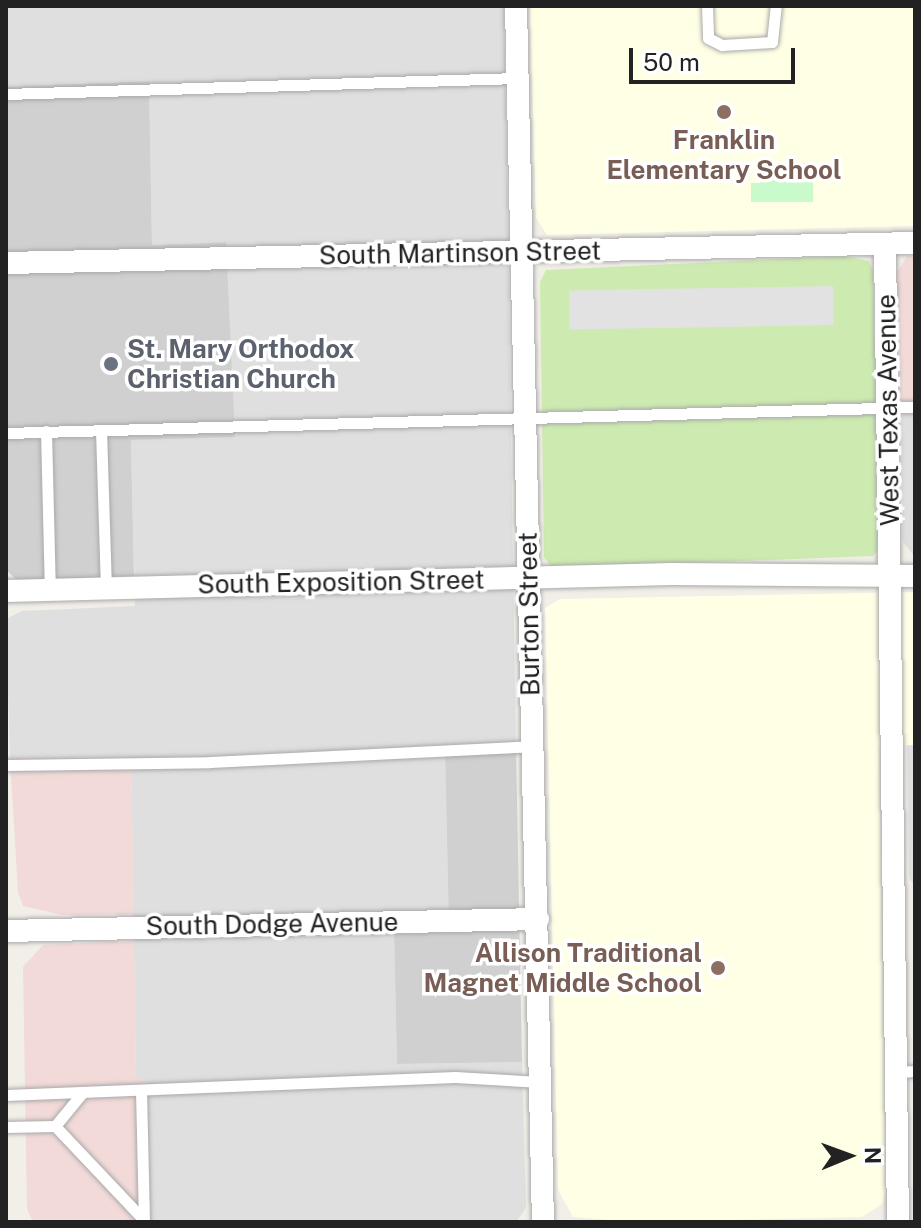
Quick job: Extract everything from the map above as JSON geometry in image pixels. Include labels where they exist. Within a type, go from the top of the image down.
[{"type":"street","name":"Burton Street","points":[[516,6],[543,1222]]},
{"type":"street","name":"South Martinson Street","points":[[6,263],[915,243]]},
{"type":"street","name":"West Texas Avenue","points":[[885,244],[891,576],[905,909],[906,1072],[898,1222]]},
{"type":"street","name":"South Exposition Street","points":[[6,591],[528,578],[915,576]]},
{"type":"street","name":"South Dodge Avenue","points":[[6,931],[538,919]]},
{"type":"lane","points":[[707,6],[708,38],[722,45],[772,42],[776,6]]},
{"type":"lane","points":[[6,94],[517,78]]},
{"type":"lane","points":[[6,433],[915,407]]},
{"type":"lane","points":[[101,430],[106,588]]},
{"type":"lane","points":[[46,431],[50,590]]},
{"type":"lane","points":[[6,765],[226,761],[533,746]]},
{"type":"lane","points":[[6,1095],[455,1077],[541,1082]]},
{"type":"lane","points":[[141,1090],[144,1221]]},
{"type":"lane","points":[[55,1126],[83,1092]]},
{"type":"lane","points":[[6,1127],[55,1126],[144,1221]]},
{"type":"shaded area","points":[[6,6],[504,6],[516,748],[445,750],[449,933],[394,934],[397,1064],[522,1062],[526,1208],[516,1222],[151,1222],[146,1080],[136,1078],[131,757],[10,758],[6,619],[22,611],[135,606],[131,440],[226,242],[152,245],[149,81],[6,87]]},
{"type":"shaded area","name":"Franklin Elementary School","points":[[530,6],[915,6],[915,226],[547,235],[536,218]]},
{"type":"shaded area","points":[[149,81],[152,245],[226,242],[235,437],[131,440],[134,576],[17,580],[6,570],[6,87]]},
{"type":"shaded area","points":[[907,256],[915,257],[915,416],[901,416],[897,272]]},
{"type":"shaded area","points":[[833,286],[834,325],[570,330],[569,291]]},
{"type":"shaded area","points":[[901,416],[915,416],[915,557],[903,542]]},
{"type":"shaded area","name":"Allison Traditional Magnet Middle School","points":[[915,592],[915,745],[879,747],[886,1191],[882,1204],[862,1217],[633,1222],[573,1217],[558,1190],[545,608],[560,599]]},
{"type":"shaded area","points":[[907,745],[915,745],[915,886],[909,878]]},
{"type":"shaded area","points":[[516,748],[522,1062],[397,1064],[394,934],[449,932],[445,750]]},
{"type":"shaded area","points":[[131,757],[134,914],[62,915],[23,906],[18,892],[10,758]]},
{"type":"shaded area","points":[[134,941],[136,1078],[146,1079],[151,1222],[33,1222],[27,1209],[23,967],[43,945]]},
{"type":"green space","points":[[813,163],[813,202],[751,202],[751,183],[760,183],[771,164]]},
{"type":"green space","points":[[844,256],[869,261],[873,271],[879,549],[873,556],[552,568],[544,557],[540,282],[546,270]]},
{"type":"place","name":"Franklin Elementary School","points":[[724,112]]},
{"type":"place","name":"St. Mary Orthodox Christian Church","points":[[111,364]]},
{"type":"place","name":"Allison Traditional Magnet Middle School","points":[[718,968]]}]
